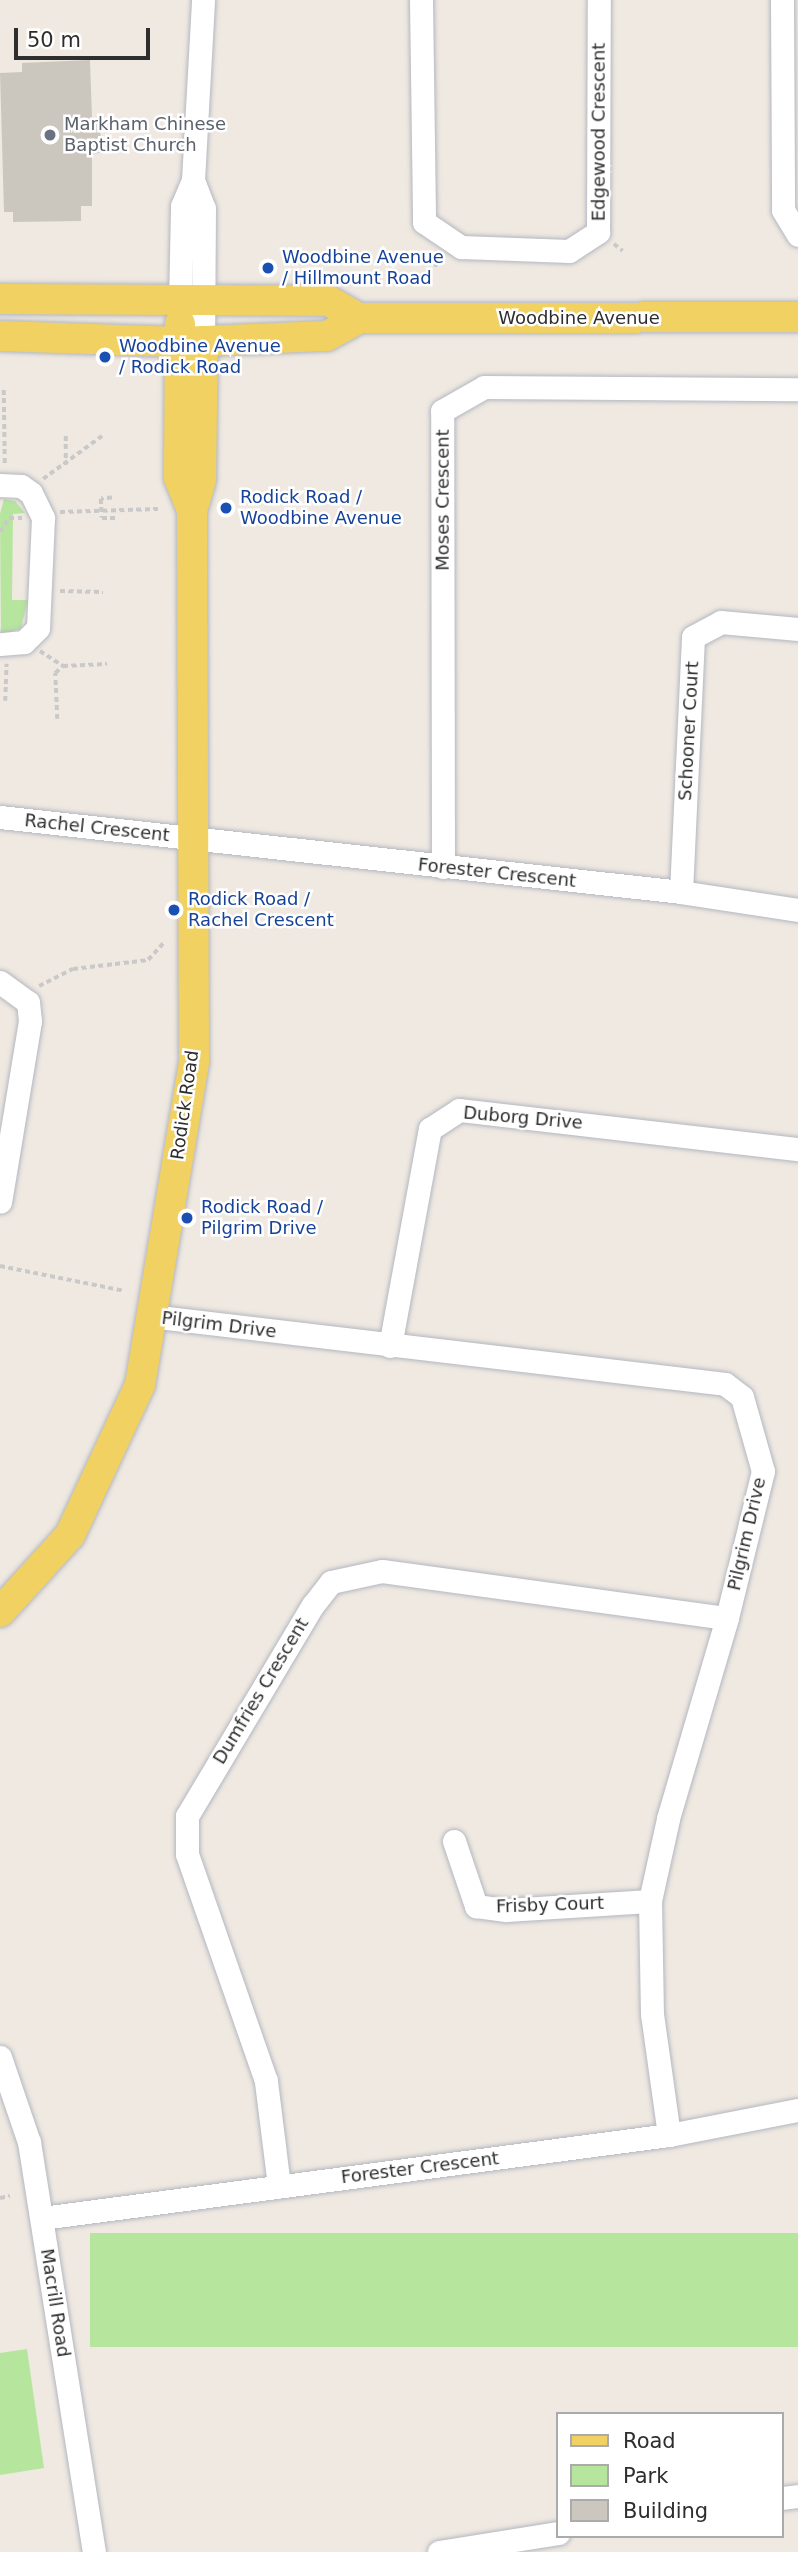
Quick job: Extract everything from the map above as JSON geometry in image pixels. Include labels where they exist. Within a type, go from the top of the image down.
[{"type":"main road","name":"Woodbine Avenue","points":[[0,299],[329,301],[359,318]]},
{"type":"main road","name":"Rodick Road","points":[[0,1612],[70,1535],[141,1385],[150,1316],[194,1061],[192,511],[179,478],[192,341],[191,302]]},
{"type":"main road","name":"Woodbine Avenue","points":[[0,336],[192,341],[327,336],[359,318],[798,317]]},
{"type":"street","points":[[191,302],[204,208],[193,180],[203,0]]},
{"type":"street","name":"Edgewood Crescent","points":[[421,0],[424,222],[461,247],[569,251],[598,232],[599,0]]},
{"type":"street","points":[[782,0],[783,210],[798,235]]},
{"type":"street","name":"Moses Crescent","points":[[443,867],[442,411],[484,387],[798,389]]},
{"type":"street","points":[[2,485],[21,486],[31,493],[43,518],[42,591],[38,628],[10,643]]},
{"type":"street","name":"Schooner Court","points":[[681,892],[693,637],[721,622],[798,629]]},
{"type":"street","name":"Rachel Crescent","points":[[0,817],[195,838]]},
{"type":"street","name":"Forester Crescent","points":[[195,838],[681,892],[798,910]]},
{"type":"street","points":[[0,982],[22,995],[28,1002],[30,1021],[0,1202]]},
{"type":"street","name":"Duborg Drive","points":[[390,1346],[430,1129],[459,1110],[798,1149]]},
{"type":"street","name":"Pilgrim Drive","points":[[150,1316],[725,1384],[742,1396],[762,1471],[727,1618],[668,1819],[650,1901],[652,2014],[669,2135]]},
{"type":"street","name":"Dumfries Crescent","points":[[279,2186],[266,2081],[187,1854],[187,1816],[313,1605],[331,1583],[382,1571],[727,1618]]},
{"type":"street","name":"Frisby Court","points":[[454,1841],[476,1906],[506,1910],[650,1901]]},
{"type":"street","name":"Macrill Road","points":[[0,2057],[29,2142],[94,2552]]},
{"type":"street","name":"Forester Crescent","points":[[42,2218],[669,2135],[798,2110]]},
{"type":"street","points":[[439,2552],[556,2533]]},
{"type":"path","points":[[2,485],[4,390]]},
{"type":"path","points":[[66,436],[66,465]]},
{"type":"path","points":[[31,493],[50,470],[66,465],[102,436]]},
{"type":"path","points":[[112,498],[101,499],[102,518],[115,518]]},
{"type":"path","points":[[0,532],[9,518],[43,518],[70,508],[158,509]]},
{"type":"path","points":[[42,591],[103,592]]},
{"type":"path","points":[[5,701],[10,643],[63,666],[107,664]]},
{"type":"path","points":[[57,719],[55,673],[63,666]]},
{"type":"path","points":[[22,995],[73,969],[148,960],[164,942]]},
{"type":"path","points":[[0,1266],[125,1291]]},
{"type":"path","points":[[0,2198],[10,2196]]},
{"type":"green space","points":[[4,499],[15,501],[25,513],[13,514],[12,600],[28,600],[21,628],[1,636],[0,514]]},
{"type":"green space","points":[[90,2233],[798,2233],[798,2347],[90,2347]]},
{"type":"green space","points":[[27,2349],[44,2468],[0,2475],[0,2353]]},
{"type":"building","name":"Markham Chinese Baptist Church","points":[[90,60],[92,118],[100,117],[101,152],[92,155],[92,206],[81,206],[81,221],[13,222],[13,212],[4,212],[0,73],[22,72],[22,63]]},
{"type":"place","name":"Markham Chinese Baptist Church","points":[[50,135]]},
{"type":"place","name":"Woodbine Avenue / Hillmount Road","points":[[268,268]]},
{"type":"place","name":"Woodbine Avenue / Rodick Road","points":[[105,357]]},
{"type":"place","name":"Rodick Road / Woodbine Avenue","points":[[226,508]]},
{"type":"place","name":"Rodick Road / Rachel Crescent","points":[[174,910]]},
{"type":"place","name":"Rodick Road / Pilgrim Drive","points":[[187,1218]]}]
